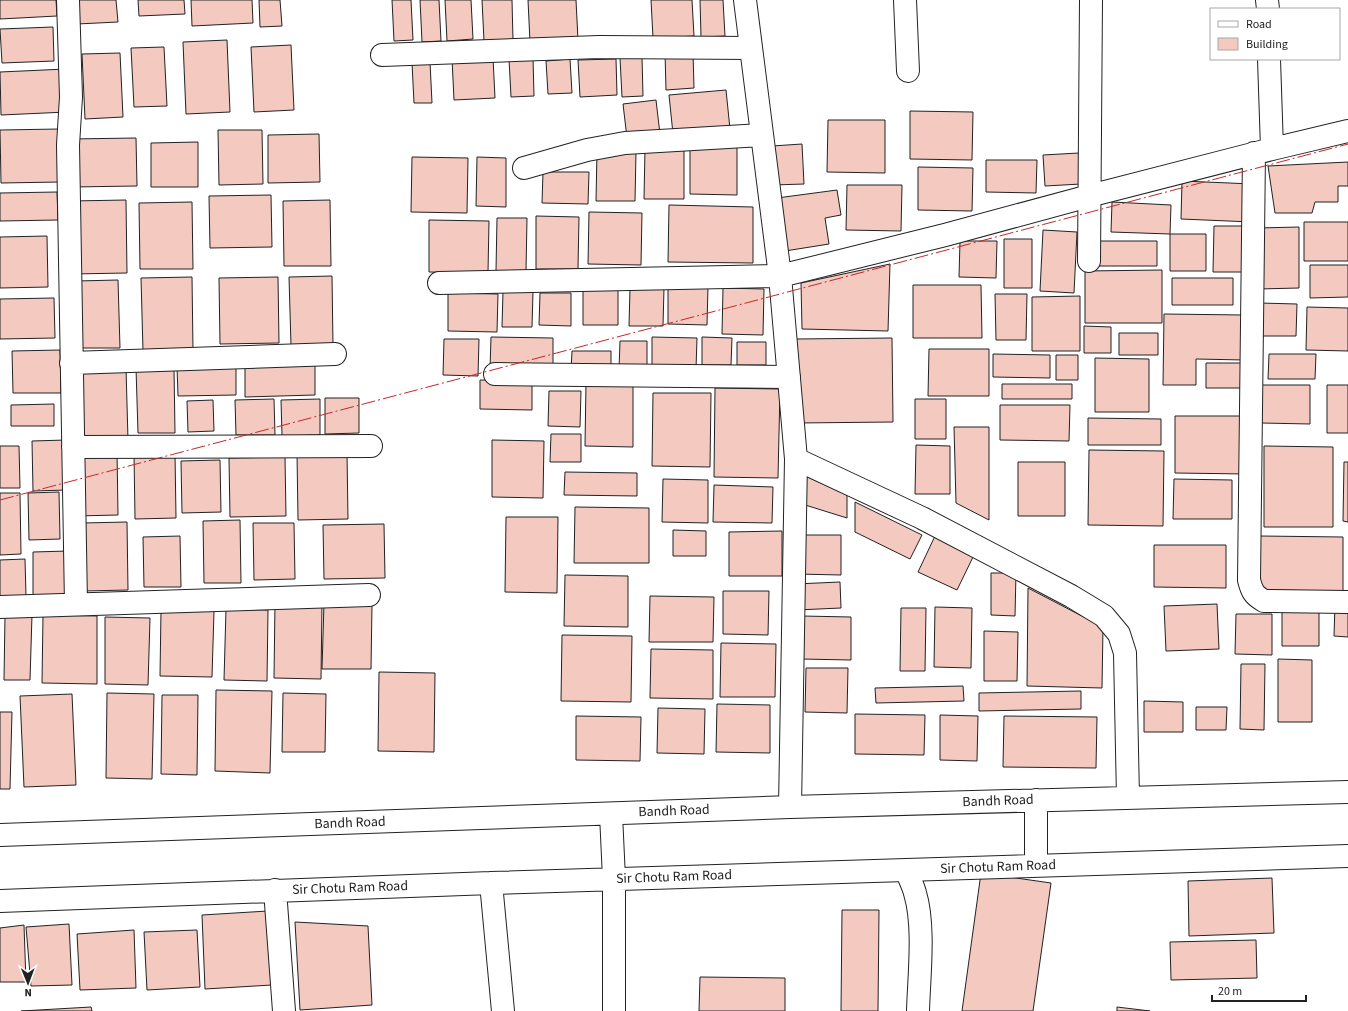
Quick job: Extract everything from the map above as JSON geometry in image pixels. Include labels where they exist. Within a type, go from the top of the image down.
[{"type":"street","points":[[68,0],[71,97],[68,145],[76,604]]},
{"type":"street","points":[[744,0],[780,276],[796,459],[790,807]]},
{"type":"street","points":[[905,0],[908,71]]},
{"type":"street","points":[[1089,261],[1091,0]]},
{"type":"street","points":[[382,55],[599,48],[751,48]]},
{"type":"street","points":[[1269,60],[1263,151],[1249,580],[1251,590],[1257,597],[1264,601],[1348,602]]},
{"type":"street","points":[[439,283],[780,276],[945,235],[1263,151],[1348,132]]},
{"type":"street","points":[[524,168],[587,150],[625,142],[762,135]]},
{"type":"street","points":[[71,363],[334,354]]},
{"type":"street","points":[[495,374],[789,377]]},
{"type":"street","points":[[73,447],[371,446]]},
{"type":"street","points":[[796,459],[922,518],[1071,596],[1104,616],[1119,634],[1125,653],[1128,798]]},
{"type":"street","points":[[0,606],[369,595]]},
{"type":"street","name":"Bandh Road","points":[[0,835],[790,807],[1348,792]]},
{"type":"street","points":[[1036,800],[1036,866]]},
{"type":"street","points":[[611,814],[614,879],[614,1011]]},
{"type":"street","name":"Sir Chotu Ram Road","points":[[0,901],[275,890],[1348,856]]},
{"type":"street","points":[[906,870],[915,893],[919,913],[920,938],[918,1011]]},
{"type":"street","points":[[491,883],[503,1011]]},
{"type":"street","points":[[275,890],[284,1011]]},
{"type":"building","points":[[0,0],[56,0],[57,16],[0,19]]},
{"type":"building","points":[[77,0],[116,0],[118,22],[77,24]]},
{"type":"building","points":[[138,0],[184,0],[185,14],[139,16]]},
{"type":"building","points":[[191,0],[252,0],[253,23],[192,26]]},
{"type":"building","points":[[259,0],[280,0],[282,26],[260,27]]},
{"type":"building","points":[[392,0],[411,0],[413,40],[394,41]]},
{"type":"building","points":[[420,0],[439,0],[441,41],[422,42]]},
{"type":"building","points":[[445,0],[471,0],[473,39],[447,41]]},
{"type":"building","points":[[482,0],[512,0],[513,40],[484,41]]},
{"type":"building","points":[[528,0],[576,0],[578,40],[530,42]]},
{"type":"building","points":[[651,0],[692,0],[694,36],[653,38]]},
{"type":"building","points":[[700,0],[723,0],[725,36],[701,37]]},
{"type":"building","points":[[53,27],[54,61],[2,63],[0,29]]},
{"type":"building","points":[[227,40],[230,112],[186,114],[183,42]]},
{"type":"building","points":[[291,45],[294,110],[254,112],[251,47]]},
{"type":"building","points":[[164,47],[167,106],[134,107],[131,48]]},
{"type":"building","points":[[693,52],[694,88],[666,90],[665,53]]},
{"type":"building","points":[[120,53],[123,117],[85,119],[82,54]]},
{"type":"building","points":[[642,57],[643,96],[622,97],[620,58]]},
{"type":"building","points":[[493,58],[495,98],[454,100],[452,59]]},
{"type":"building","points":[[533,58],[534,96],[511,97],[509,59]]},
{"type":"building","points":[[570,59],[572,93],[548,94],[546,61]]},
{"type":"building","points":[[616,59],[617,95],[580,97],[578,60]]},
{"type":"building","points":[[430,62],[432,103],[414,103],[412,63]]},
{"type":"building","points":[[66,69],[67,112],[1,115],[0,72]]},
{"type":"building","points":[[726,90],[730,129],[673,134],[669,95]]},
{"type":"building","points":[[656,100],[660,134],[627,138],[623,104]]},
{"type":"building","points":[[910,111],[973,112],[972,160],[910,159]]},
{"type":"building","points":[[828,120],[885,120],[885,173],[827,172]]},
{"type":"building","points":[[59,129],[60,182],[1,183],[0,130]]},
{"type":"building","points":[[218,130],[262,130],[263,184],[219,185]]},
{"type":"building","points":[[319,134],[320,182],[268,183],[268,135]]},
{"type":"building","points":[[136,138],[137,186],[71,187],[70,139]]},
{"type":"building","points":[[198,142],[198,187],[151,187],[151,143]]},
{"type":"building","points":[[690,144],[737,145],[737,195],[690,194]]},
{"type":"building","points":[[802,144],[804,184],[773,185],[772,146]]},
{"type":"building","points":[[645,148],[684,149],[684,199],[644,199]]},
{"type":"building","points":[[597,151],[636,152],[635,201],[596,201]]},
{"type":"building","points":[[1079,153],[1081,184],[1045,186],[1043,155]]},
{"type":"building","points":[[412,157],[468,158],[467,213],[411,212]]},
{"type":"building","points":[[477,157],[506,158],[506,207],[476,206]]},
{"type":"building","points":[[986,160],[1037,160],[1036,193],[986,192]]},
{"type":"building","points":[[1348,162],[1348,186],[1338,186],[1338,202],[1315,202],[1312,213],[1275,213],[1268,166]]},
{"type":"building","points":[[918,167],[973,168],[972,211],[918,210]]},
{"type":"building","points":[[543,172],[589,172],[588,204],[542,203]]},
{"type":"building","points":[[1182,181],[1253,184],[1252,222],[1181,219]]},
{"type":"building","points":[[847,185],[902,185],[901,231],[846,230]]},
{"type":"building","points":[[837,190],[841,215],[825,218],[829,244],[785,251],[777,198]]},
{"type":"building","points":[[57,192],[58,220],[0,221],[0,193]]},
{"type":"building","points":[[271,195],[272,247],[210,248],[209,196]]},
{"type":"building","points":[[126,200],[127,273],[72,274],[71,201]]},
{"type":"building","points":[[330,200],[331,266],[284,266],[283,201]]},
{"type":"building","points":[[192,202],[193,269],[140,269],[139,203]]},
{"type":"building","points":[[1112,202],[1171,205],[1170,234],[1111,232]]},
{"type":"building","points":[[669,205],[753,207],[753,263],[668,262]]},
{"type":"building","points":[[589,212],[642,213],[641,265],[588,264]]},
{"type":"building","points":[[536,216],[579,217],[578,269],[536,269]]},
{"type":"building","points":[[497,218],[527,218],[526,272],[496,271]]},
{"type":"building","points":[[429,220],[489,221],[488,273],[429,272]]},
{"type":"building","points":[[1304,222],[1348,222],[1348,261],[1304,261]]},
{"type":"building","points":[[1214,226],[1250,226],[1250,272],[1213,272]]},
{"type":"building","points":[[1299,227],[1299,288],[1258,289],[1257,228]]},
{"type":"building","points":[[1043,230],[1077,232],[1074,293],[1040,291]]},
{"type":"building","points":[[1170,234],[1206,234],[1206,271],[1170,271]]},
{"type":"building","points":[[47,236],[48,287],[0,288],[0,237]]},
{"type":"building","points":[[1004,239],[1032,239],[1032,288],[1004,288]]},
{"type":"building","points":[[960,241],[997,241],[996,278],[959,277]]},
{"type":"building","points":[[1098,241],[1157,241],[1157,266],[1098,266]]},
{"type":"building","points":[[890,264],[888,331],[802,329],[801,283]]},
{"type":"building","points":[[1310,265],[1348,265],[1348,297],[1310,298]]},
{"type":"building","points":[[1162,270],[1162,323],[1085,323],[1085,271]]},
{"type":"building","points":[[332,276],[333,345],[291,346],[289,277]]},
{"type":"building","points":[[192,277],[193,350],[143,351],[141,278]]},
{"type":"building","points":[[278,277],[279,343],[220,344],[219,278]]},
{"type":"building","points":[[1172,278],[1233,278],[1233,305],[1172,305]]},
{"type":"building","points":[[118,280],[120,348],[77,348],[76,281]]},
{"type":"building","points":[[913,285],[981,285],[982,338],[913,338]]},
{"type":"building","points":[[668,286],[708,286],[707,325],[668,324]]},
{"type":"building","points":[[630,288],[664,288],[663,326],[629,326]]},
{"type":"building","points":[[723,288],[764,289],[763,335],[722,334]]},
{"type":"building","points":[[583,290],[618,290],[618,325],[583,325]]},
{"type":"building","points":[[503,291],[533,291],[532,327],[502,327]]},
{"type":"building","points":[[448,293],[498,294],[497,332],[448,331]]},
{"type":"building","points":[[540,293],[571,293],[571,326],[539,325]]},
{"type":"building","points":[[995,294],[1027,294],[1026,340],[996,340]]},
{"type":"building","points":[[1080,296],[1080,351],[1032,351],[1032,297]]},
{"type":"building","points":[[54,298],[55,338],[0,339],[0,299]]},
{"type":"building","points":[[1259,303],[1297,304],[1296,336],[1258,336]]},
{"type":"building","points":[[1307,307],[1348,308],[1348,351],[1306,350]]},
{"type":"building","points":[[1164,314],[1244,315],[1244,360],[1196,359],[1196,385],[1163,385]]},
{"type":"building","points":[[1084,326],[1111,327],[1111,353],[1084,353]]},
{"type":"building","points":[[1119,333],[1158,333],[1158,355],[1119,355]]},
{"type":"building","points":[[491,337],[553,338],[553,370],[490,369]]},
{"type":"building","points":[[652,337],[697,338],[696,369],[652,369]]},
{"type":"building","points":[[702,337],[732,338],[731,365],[702,365]]},
{"type":"building","points":[[892,338],[893,422],[797,423],[796,339]]},
{"type":"building","points":[[444,339],[479,339],[478,376],[443,375]]},
{"type":"building","points":[[620,341],[647,341],[647,370],[619,370]]},
{"type":"building","points":[[737,342],[766,342],[766,365],[737,365]]},
{"type":"building","points":[[929,349],[989,349],[989,396],[928,396]]},
{"type":"building","points":[[60,350],[61,393],[13,393],[12,351]]},
{"type":"building","points":[[572,351],[611,351],[611,371],[571,371]]},
{"type":"building","points":[[993,354],[1050,355],[1050,378],[993,377]]},
{"type":"building","points":[[1269,354],[1316,354],[1315,379],[1268,379]]},
{"type":"building","points":[[1056,355],[1078,355],[1078,380],[1056,380]]},
{"type":"building","points":[[1095,358],[1149,359],[1149,412],[1095,412]]},
{"type":"building","points":[[315,359],[315,395],[245,397],[245,360]]},
{"type":"building","points":[[1206,363],[1247,363],[1246,388],[1206,388]]},
{"type":"building","points":[[236,365],[236,395],[178,396],[177,366]]},
{"type":"building","points":[[174,367],[175,433],[138,433],[136,368]]},
{"type":"building","points":[[126,368],[128,440],[80,441],[78,369]]},
{"type":"building","points":[[480,380],[532,381],[532,410],[480,409]]},
{"type":"building","points":[[586,382],[633,383],[633,447],[585,446]]},
{"type":"building","points":[[1002,384],[1072,384],[1072,399],[1002,399]]},
{"type":"building","points":[[1261,385],[1310,385],[1310,424],[1261,423]]},
{"type":"building","points":[[1327,385],[1348,385],[1348,433],[1327,433]]},
{"type":"building","points":[[715,388],[780,389],[778,478],[714,477]]},
{"type":"building","points":[[549,391],[581,391],[580,427],[548,426]]},
{"type":"building","points":[[653,393],[711,393],[710,467],[652,466]]},
{"type":"building","points":[[325,398],[359,398],[359,433],[325,434]]},
{"type":"building","points":[[274,399],[275,435],[236,435],[235,400]]},
{"type":"building","points":[[320,399],[320,435],[282,436],[281,400]]},
{"type":"building","points":[[915,399],[946,399],[946,439],[915,439]]},
{"type":"building","points":[[213,400],[214,431],[188,432],[187,401]]},
{"type":"building","points":[[54,404],[54,426],[11,426],[11,405]]},
{"type":"building","points":[[1000,405],[1070,405],[1069,441],[1000,440]]},
{"type":"building","points":[[1175,416],[1247,416],[1247,474],[1175,473]]},
{"type":"building","points":[[1088,418],[1161,419],[1161,445],[1088,445]]},
{"type":"building","points":[[954,427],[989,427],[989,520],[956,503]]},
{"type":"building","points":[[551,434],[581,434],[581,462],[550,462]]},
{"type":"building","points":[[66,440],[67,490],[33,491],[32,441]]},
{"type":"building","points":[[492,440],[544,441],[543,498],[492,497]]},
{"type":"building","points":[[916,445],[950,446],[950,494],[915,494]]},
{"type":"building","points":[[0,446],[19,446],[20,488],[0,488]]},
{"type":"building","points":[[1264,446],[1333,447],[1333,527],[1264,527]]},
{"type":"building","points":[[1089,450],[1164,451],[1163,526],[1088,525]]},
{"type":"building","points":[[117,451],[118,515],[76,516],[75,452]]},
{"type":"building","points":[[347,452],[348,519],[298,520],[297,453]]},
{"type":"building","points":[[175,453],[176,518],[135,519],[134,454]]},
{"type":"building","points":[[285,457],[286,516],[230,517],[229,458]]},
{"type":"building","points":[[220,460],[221,512],[182,513],[181,461]]},
{"type":"building","points":[[1018,462],[1065,462],[1065,516],[1018,516]]},
{"type":"building","points":[[1344,462],[1348,462],[1348,522],[1343,521]]},
{"type":"building","points":[[565,472],[637,473],[637,496],[564,495]]},
{"type":"building","points":[[803,475],[847,495],[847,518],[802,504]]},
{"type":"building","points":[[663,479],[708,480],[708,523],[662,522]]},
{"type":"building","points":[[1174,479],[1232,480],[1232,519],[1173,519]]},
{"type":"building","points":[[714,485],[773,487],[772,523],[713,522]]},
{"type":"building","points":[[59,492],[60,539],[29,540],[28,493]]},
{"type":"building","points":[[0,493],[20,493],[21,554],[0,555]]},
{"type":"building","points":[[855,502],[922,535],[910,559],[855,532]]},
{"type":"building","points":[[575,507],[649,508],[649,563],[574,563]]},
{"type":"building","points":[[506,517],[558,517],[557,593],[505,592]]},
{"type":"building","points":[[240,520],[241,583],[204,583],[203,521]]},
{"type":"building","points":[[127,522],[128,590],[84,591],[82,523]]},
{"type":"building","points":[[253,523],[294,523],[295,579],[254,580]]},
{"type":"building","points":[[384,524],[385,578],[324,579],[323,525]]},
{"type":"building","points":[[673,530],[706,531],[706,556],[673,556]]},
{"type":"building","points":[[782,531],[782,576],[729,576],[729,532]]},
{"type":"building","points":[[798,535],[841,535],[841,575],[797,574]]},
{"type":"building","points":[[180,536],[181,587],[144,587],[143,537]]},
{"type":"building","points":[[935,536],[974,555],[957,590],[918,572]]},
{"type":"building","points":[[1260,536],[1343,537],[1343,591],[1259,590]]},
{"type":"building","points":[[1154,545],[1226,545],[1226,588],[1154,587]]},
{"type":"building","points":[[68,551],[69,595],[33,596],[33,552]]},
{"type":"building","points":[[25,559],[26,596],[0,596],[0,560]]},
{"type":"building","points":[[991,573],[1016,573],[1015,616],[991,615]]},
{"type":"building","points":[[565,575],[628,576],[628,627],[564,626]]},
{"type":"building","points":[[840,582],[841,608],[796,610],[795,584]]},
{"type":"building","points":[[1028,588],[1103,627],[1102,688],[1027,686]]},
{"type":"building","points":[[723,591],[769,591],[768,635],[723,634]]},
{"type":"building","points":[[650,596],[714,597],[713,642],[649,642]]},
{"type":"building","points":[[275,602],[322,603],[321,679],[274,678]]},
{"type":"building","points":[[324,603],[372,604],[371,669],[322,669]]},
{"type":"building","points":[[1217,604],[1219,649],[1166,651],[1164,606]]},
{"type":"building","points":[[1335,605],[1348,605],[1348,637],[1334,636]]},
{"type":"building","points":[[935,607],[972,608],[971,668],[934,667]]},
{"type":"building","points":[[901,608],[926,608],[925,671],[900,671]]},
{"type":"building","points":[[226,609],[268,610],[267,681],[224,680]]},
{"type":"building","points":[[161,610],[214,611],[212,677],[160,676]]},
{"type":"building","points":[[1282,612],[1319,612],[1319,646],[1282,646]]},
{"type":"building","points":[[1236,614],[1272,614],[1272,655],[1235,654]]},
{"type":"building","points":[[5,615],[32,615],[30,680],[4,680]]},
{"type":"building","points":[[43,615],[97,616],[97,684],[42,683]]},
{"type":"building","points":[[802,616],[851,617],[851,660],[801,659]]},
{"type":"building","points":[[105,617],[150,618],[148,685],[105,684]]},
{"type":"building","points":[[984,631],[1018,632],[1017,681],[984,681]]},
{"type":"building","points":[[562,635],[632,636],[631,702],[561,701]]},
{"type":"building","points":[[721,643],[776,644],[775,697],[720,697]]},
{"type":"building","points":[[651,649],[713,650],[713,699],[650,698]]},
{"type":"building","points":[[1278,659],[1312,660],[1312,722],[1278,722]]},
{"type":"building","points":[[1241,664],[1265,664],[1264,730],[1240,729]]},
{"type":"building","points":[[806,668],[848,668],[847,713],[805,712]]},
{"type":"building","points":[[379,672],[435,673],[434,752],[378,751]]},
{"type":"building","points":[[963,686],[964,701],[876,703],[875,688]]},
{"type":"building","points":[[216,690],[272,691],[270,773],[215,771]]},
{"type":"building","points":[[1081,691],[1081,709],[979,711],[979,693]]},
{"type":"building","points":[[107,693],[154,694],[152,779],[106,778]]},
{"type":"building","points":[[283,693],[326,694],[325,752],[282,752]]},
{"type":"building","points":[[72,694],[76,785],[24,787],[20,696]]},
{"type":"building","points":[[162,695],[198,695],[197,775],[161,774]]},
{"type":"building","points":[[1144,701],[1183,702],[1183,732],[1144,732]]},
{"type":"building","points":[[717,704],[770,705],[770,753],[716,752]]},
{"type":"building","points":[[1196,707],[1227,707],[1226,730],[1196,730]]},
{"type":"building","points":[[658,708],[705,709],[704,754],[657,753]]},
{"type":"building","points":[[0,712],[12,712],[10,789],[0,789]]},
{"type":"building","points":[[855,714],[925,715],[924,755],[855,754]]},
{"type":"building","points":[[940,715],[978,716],[977,761],[940,760]]},
{"type":"building","points":[[576,716],[641,717],[640,761],[576,760]]},
{"type":"building","points":[[1004,716],[1097,717],[1096,768],[1003,767]]},
{"type":"building","points":[[981,873],[1051,883],[1033,1011],[962,1011]]},
{"type":"building","points":[[1272,878],[1274,933],[1189,936],[1188,881]]},
{"type":"building","points":[[842,910],[879,910],[878,1011],[841,1011]]},
{"type":"building","points":[[268,911],[272,985],[205,989],[202,915]]},
{"type":"building","points":[[295,922],[368,926],[372,1005],[300,1010]]},
{"type":"building","points":[[69,924],[72,985],[31,986],[26,927]]},
{"type":"building","points":[[24,925],[26,982],[0,982],[0,928]]},
{"type":"building","points":[[134,930],[136,988],[80,990],[77,934]]},
{"type":"building","points":[[197,930],[200,987],[147,990],[144,932]]},
{"type":"building","points":[[1256,940],[1257,978],[1171,980],[1170,942]]},
{"type":"building","points":[[700,977],[785,978],[785,1011],[699,1011]]},
{"type":"building","points":[[91,1007],[92,1011],[21,1011]]},
{"type":"building","points":[[1117,1007],[1150,1011],[1117,1011]]},
{"type":"power","points":[[0,500],[1348,144]]}]
